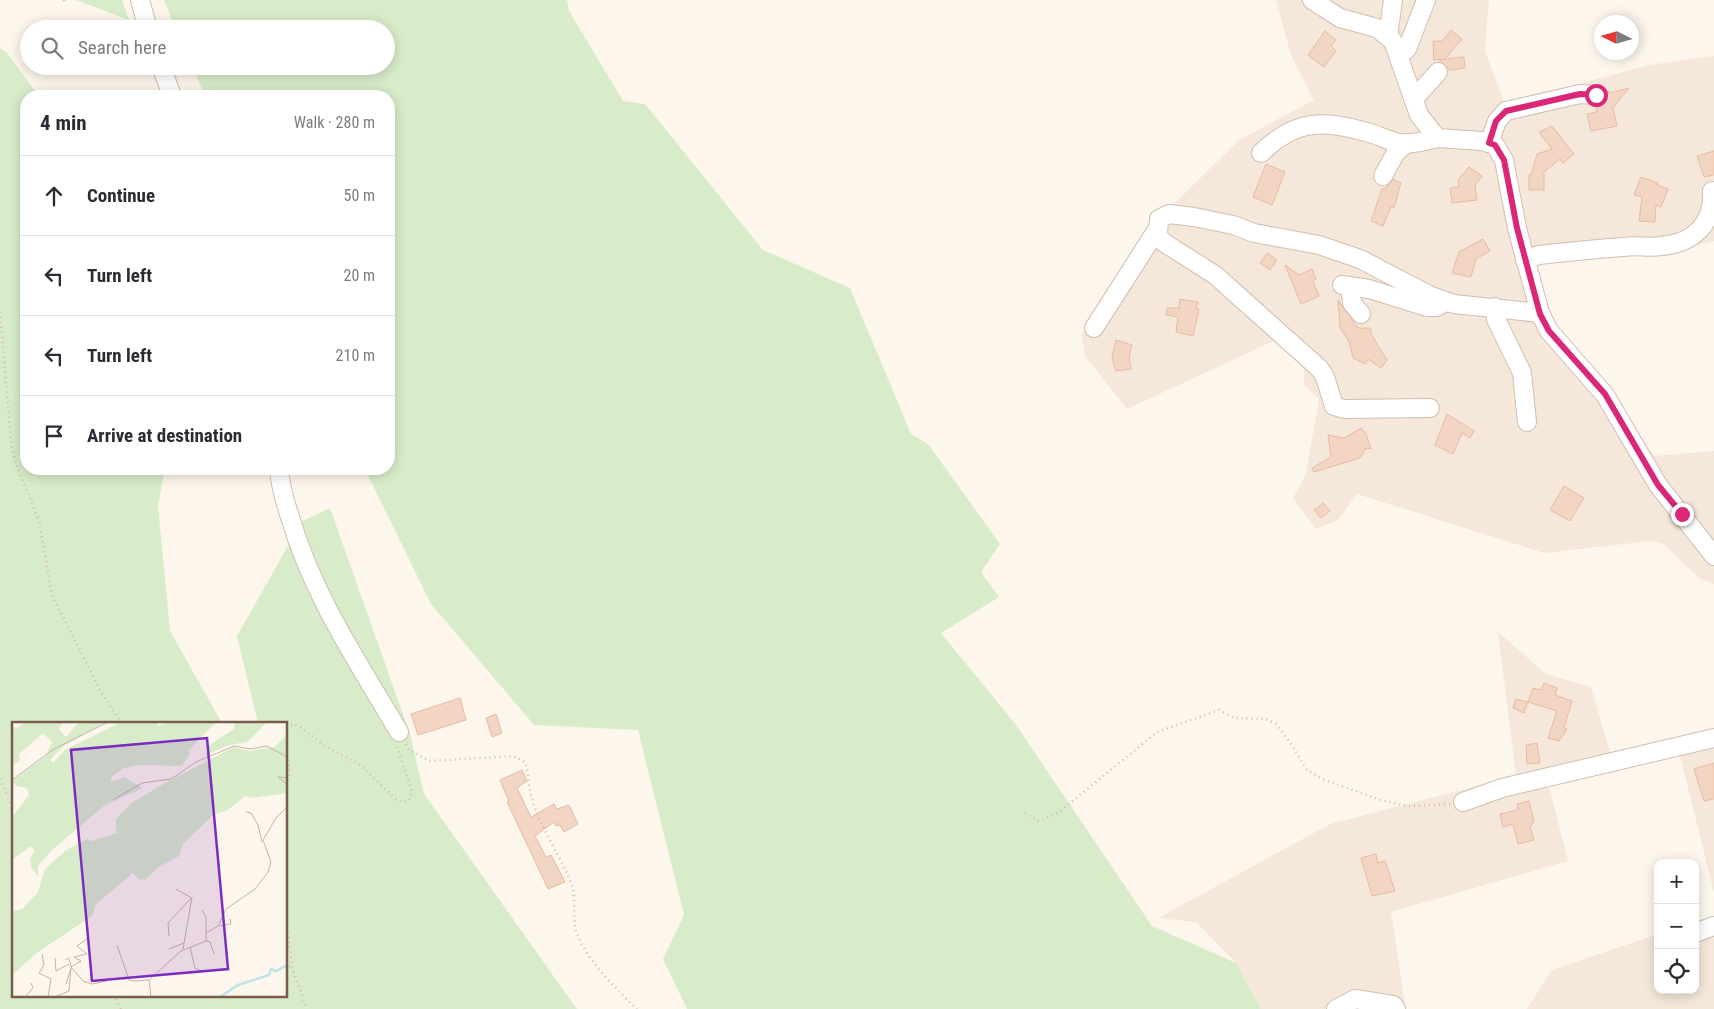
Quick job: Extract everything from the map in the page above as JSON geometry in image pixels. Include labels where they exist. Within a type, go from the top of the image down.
[{"type":"street","points":[[140,0],[146,20]]},
{"type":"street","points":[[1312,0],[1340,18],[1376,28],[1393,41],[1419,115],[1437,138]]},
{"type":"street","points":[[1388,37],[1393,0]]},
{"type":"street","points":[[1399,55],[1407,49],[1426,0]]},
{"type":"street","points":[[1414,99],[1438,72]]},
{"type":"street","points":[[164,75],[170,90]]},
{"type":"street","points":[[1489,143],[1496,121],[1506,111],[1580,94],[1596,95]]},
{"type":"street","points":[[1261,153],[1270,144],[1297,127],[1318,124],[1336,125],[1407,143],[1437,138],[1495,145],[1504,160],[1525,260],[1540,314],[1549,331],[1605,394],[1658,485],[1714,556]]},
{"type":"street","points":[[1383,176],[1396,152],[1407,143]]},
{"type":"street","points":[[1525,260],[1539,255],[1630,246],[1662,246],[1682,241],[1700,230],[1711,215],[1712,191]]},
{"type":"street","points":[[1430,408],[1344,409],[1334,406],[1327,382],[1320,369],[1215,275],[1163,242],[1158,235],[1160,219],[1169,214],[1194,217],[1232,225],[1254,233],[1319,245],[1360,259],[1431,296],[1447,301],[1540,314]]},
{"type":"street","points":[[1094,328],[1158,228]]},
{"type":"street","points":[[1362,314],[1352,303],[1346,285],[1369,289],[1428,307],[1437,307],[1447,301]]},
{"type":"street","points":[[1496,307],[1496,319],[1522,373],[1527,422]]},
{"type":"street","points":[[280,475],[292,523],[308,569],[334,624],[397,739]]},
{"type":"street","points":[[1463,802],[1502,788],[1714,738]]},
{"type":"street","points":[[1699,932],[1714,926]]},
{"type":"street","points":[[1336,1009],[1355,999],[1384,1002],[1396,1009]]},
{"type":"path","points":[[64,0],[65,4]]},
{"type":"path","points":[[0,312],[11,442],[20,474]]},
{"type":"path","points":[[21,475],[39,521],[52,595],[102,694],[121,722]]},
{"type":"path","points":[[1025,813],[1039,821],[1058,813],[1157,732],[1219,710],[1234,718],[1266,719],[1276,724],[1292,745],[1306,769],[1322,778],[1381,800],[1408,806],[1444,806],[1463,802]]},
{"type":"path","points":[[288,727],[293,724],[299,726],[325,746],[359,764],[396,799],[404,802],[409,800],[412,792],[397,739]]},
{"type":"path","points":[[397,739],[409,750],[430,761],[514,756],[525,762],[530,775],[531,794],[546,833],[573,888],[572,906],[576,929],[589,954],[607,979],[637,1009]]},
{"type":"path","points":[[288,758],[290,776],[288,780]]},
{"type":"path","points":[[0,779],[12,807]]},
{"type":"path","points":[[288,932],[293,971],[307,1009]]},
{"type":"path","points":[[288,965],[293,971]]},
{"type":"path","points":[[114,996],[121,1009]]},
{"type":"shaded area","points":[[1276,0],[1489,0],[1485,51],[1505,104],[1649,65],[1714,56],[1714,241],[1653,254],[1596,254],[1540,259],[1535,265],[1553,322],[1607,385],[1654,456],[1714,451],[1714,584],[1700,579],[1664,544],[1651,541],[1544,553],[1357,494],[1338,520],[1316,529],[1293,498],[1306,474],[1319,399],[1304,385],[1304,361],[1278,339],[1127,409],[1085,356],[1082,335],[1154,220],[1174,204],[1239,140],[1314,100],[1291,55]]},
{"type":"shaded area","points":[[1498,632],[1546,674],[1591,687],[1611,756],[1714,729],[1714,893],[1679,751],[1549,786],[1568,861],[1391,912],[1406,1009],[1261,1009],[1236,963],[1196,922],[1158,918],[1330,824],[1516,776]]},
{"type":"shaded area","points":[[1714,916],[1714,1009],[1527,1009],[1552,970],[1654,935],[1654,994],[1699,994],[1699,921]]},
{"type":"green space","points":[[76,0],[122,0],[129,20]]},
{"type":"green space","points":[[164,0],[567,0],[569,11],[623,101],[645,104],[763,250],[850,288],[911,434],[928,444],[1000,544],[981,572],[999,597],[941,633],[1016,725],[1152,926],[1236,963],[1261,1009],[687,1009],[663,959],[684,915],[638,730],[534,725],[431,604],[368,475],[395,475],[395,90],[202,90],[196,75],[395,75],[395,20],[172,20]]},
{"type":"green space","points":[[0,48],[7,53],[20,70],[20,75],[23,75],[35,90],[20,90],[20,475],[164,475],[158,505],[170,631],[221,722],[12,722],[12,996],[288,996],[288,722],[258,722],[237,636],[302,521],[330,508],[410,734],[424,794],[577,1009],[0,1009]]},
{"type":"building","points":[[1451,30],[1462,39],[1445,59],[1434,60],[1433,41],[1442,41]]},
{"type":"building","points":[[1325,31],[1336,40],[1331,46],[1336,51],[1324,67],[1308,55]]},
{"type":"building","points":[[1464,57],[1465,68],[1450,70],[1439,60]]},
{"type":"building","points":[[1629,88],[1613,108],[1617,126],[1591,131],[1587,114],[1597,112],[1596,106],[1605,101],[1607,91],[1610,93]]},
{"type":"building","points":[[1552,126],[1574,154],[1563,163],[1560,159],[1544,172],[1544,190],[1529,190],[1529,175],[1531,175],[1537,154],[1552,149],[1539,132]]},
{"type":"building","points":[[1714,151],[1714,175],[1704,177],[1697,156]]},
{"type":"building","points":[[1266,164],[1285,172],[1272,205],[1253,197]]},
{"type":"building","points":[[1469,167],[1482,176],[1475,185],[1477,200],[1452,203],[1450,188],[1459,187],[1458,180]]},
{"type":"building","points":[[1641,177],[1668,189],[1661,207],[1656,205],[1655,222],[1639,221],[1642,197],[1634,195]]},
{"type":"building","points":[[1393,179],[1401,183],[1394,208],[1391,207],[1383,226],[1371,221],[1382,189],[1385,189]]},
{"type":"building","points":[[1483,239],[1490,251],[1476,259],[1471,277],[1452,273],[1459,252]]},
{"type":"building","points":[[1267,253],[1277,260],[1270,270],[1260,263]]},
{"type":"building","points":[[1285,265],[1299,275],[1312,269],[1316,279],[1313,281],[1319,296],[1301,304]]},
{"type":"building","points":[[1180,299],[1198,302],[1196,309],[1199,309],[1193,336],[1176,332],[1178,317],[1166,315],[1167,308],[1179,308]]},
{"type":"building","points":[[1338,300],[1358,328],[1371,328],[1371,334],[1387,360],[1381,368],[1368,359],[1365,364],[1353,358],[1349,341],[1340,328]]},
{"type":"building","points":[[1116,340],[1132,345],[1129,357],[1131,369],[1116,371],[1112,358]]},
{"type":"building","points":[[1447,414],[1474,431],[1470,438],[1462,433],[1453,454],[1435,445]]},
{"type":"building","points":[[1361,428],[1366,434],[1371,449],[1366,448],[1360,458],[1314,472],[1312,468],[1331,457],[1328,435],[1344,438]]},
{"type":"building","points":[[1564,486],[1584,498],[1570,521],[1550,510]]},
{"type":"building","points":[[1323,503],[1330,511],[1321,518],[1314,510]]},
{"type":"building","points":[[1544,683],[1557,688],[1555,695],[1572,701],[1564,728],[1567,729],[1559,741],[1548,738],[1557,711],[1528,702],[1533,688],[1541,690]]},
{"type":"building","points":[[460,698],[466,720],[418,735],[411,714]]},
{"type":"building","points":[[1516,699],[1528,702],[1524,713],[1513,708]]},
{"type":"building","points":[[496,714],[502,733],[492,737],[486,718]]},
{"type":"building","points":[[1537,743],[1540,763],[1527,764],[1526,745]]},
{"type":"building","points":[[1714,763],[1714,799],[1704,801],[1694,769]]},
{"type":"building","points":[[522,770],[527,781],[517,788],[531,817],[554,804],[557,809],[569,805],[578,824],[564,832],[560,825],[556,826],[554,822],[535,836],[546,857],[551,855],[565,882],[548,889],[507,802],[509,801],[500,780]]},
{"type":"building","points":[[1529,801],[1534,822],[1530,827],[1534,840],[1518,844],[1513,824],[1503,827],[1500,814],[1518,810],[1517,804]]},
{"type":"building","points":[[1376,854],[1378,863],[1385,861],[1395,891],[1372,896],[1361,858]]},
{"type":"route","points":[[1596,95],[1580,94],[1506,111],[1496,121],[1489,143],[1495,145],[1504,160],[1517,228],[1540,314],[1549,331],[1605,394],[1658,485],[1682,514]]}]
